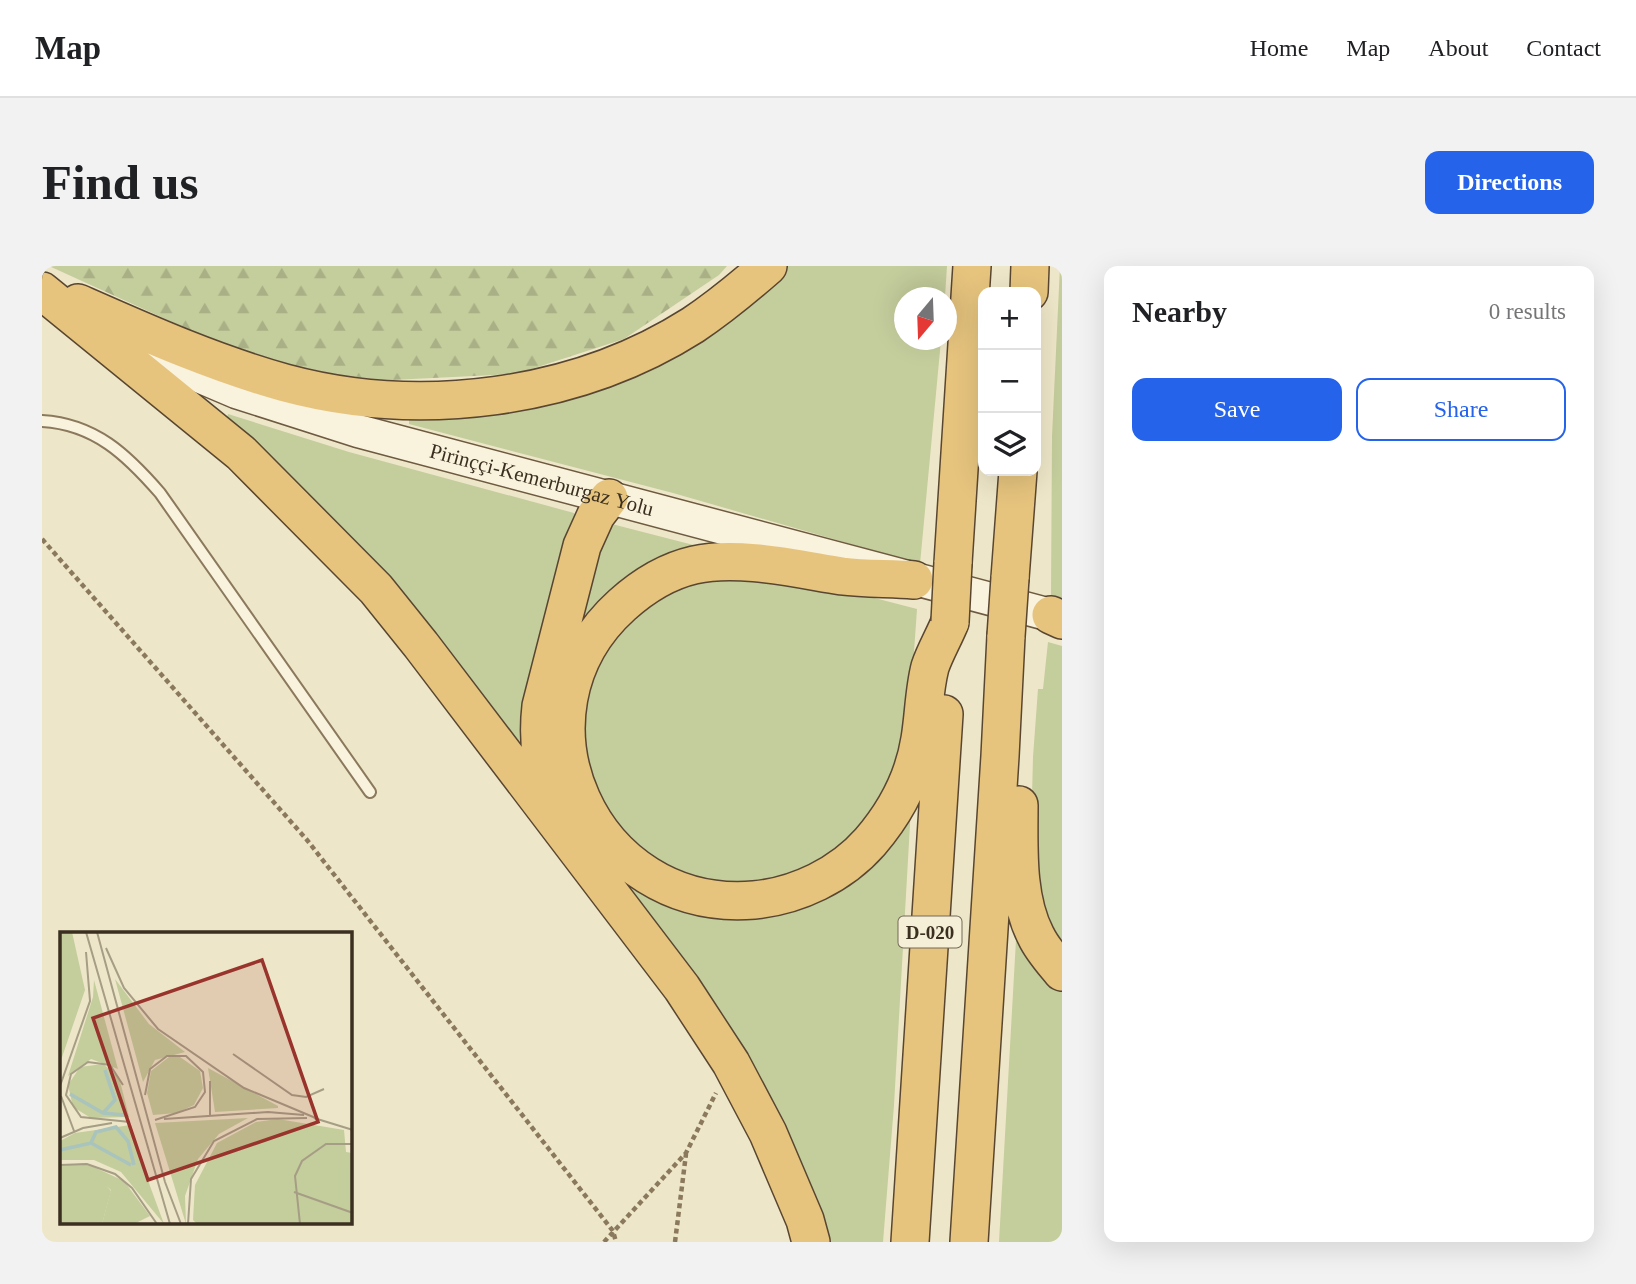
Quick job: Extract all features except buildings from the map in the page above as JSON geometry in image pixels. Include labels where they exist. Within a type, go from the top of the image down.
[{"type":"highway","points":[[42,290],[200,356],[288,384],[364,397],[441,400],[534,389],[587,374],[637,354],[692,326],[768,266]]},
{"type":"highway","name":"D-020","points":[[910,1242],[972,266]]},
{"type":"highway","points":[[1029,287],[1030,266]]},
{"type":"highway","points":[[42,290],[241,453],[376,589],[682,988],[731,1063],[768,1133],[805,1220],[811,1242]]},
{"type":"highway","name":"D-020","points":[[969,1242],[1018,476]]},
{"type":"highway","points":[[583,857],[551,795],[542,768],[538,726],[553,654],[582,546],[596,515],[609,498]]},
{"type":"highway","points":[[914,580],[845,576],[776,564],[705,563],[674,572],[649,584],[630,598],[603,626],[584,657],[572,689],[567,724],[572,775],[591,818],[604,838],[631,865],[650,879],[673,890],[702,898],[733,902],[767,899],[802,890],[828,876],[868,844],[902,794],[920,741],[930,667],[950,622]]},
{"type":"highway","points":[[1006,636],[1019,706],[1019,845],[1023,887],[1035,936],[1062,972]]},
{"type":"main road","name":"Pirinççi-Kemerburgaz Yolu","points":[[42,290],[134,346],[236,392],[358,431],[1058,618]]},
{"type":"lane","points":[[42,421],[56,422],[96,434],[131,460],[146,476],[370,792]]},
{"type":"path","points":[[42,539],[307,840],[613,1231],[616,1242]]},
{"type":"path","points":[[604,1242],[686,1153],[731,1063]]},
{"type":"path","points":[[675,1242],[686,1153]]},
{"type":"green space","points":[[49,266],[727,266],[719,275],[624,339],[516,374],[371,381],[249,357]]},
{"type":"green space","points":[[783,266],[947,266],[946,287],[894,287],[894,350],[940,350],[920,564],[673,493],[409,424],[409,416],[522,408]]},
{"type":"green space","points":[[1060,266],[1062,601],[1051,598],[1052,436]]},
{"type":"green space","points":[[228,414],[349,452],[574,513],[577,518],[531,760],[224,426]]},
{"type":"green space","points":[[604,522],[709,549],[573,655]]},
{"type":"green space","points":[[724,571],[786,575],[917,609],[908,737],[873,825],[793,881],[723,892],[624,845],[579,758],[577,730],[594,664],[636,612],[678,586]]},
{"type":"green space","points":[[1048,642],[1062,646],[1062,955],[1030,877],[1033,757],[1038,689],[1043,689]]},
{"type":"green space","points":[[911,807],[894,1105],[883,1242],[823,1242],[625,890],[635,878],[762,910]]},
{"type":"green space","points":[[1017,922],[1062,982],[1062,1242],[999,1242]]}]
